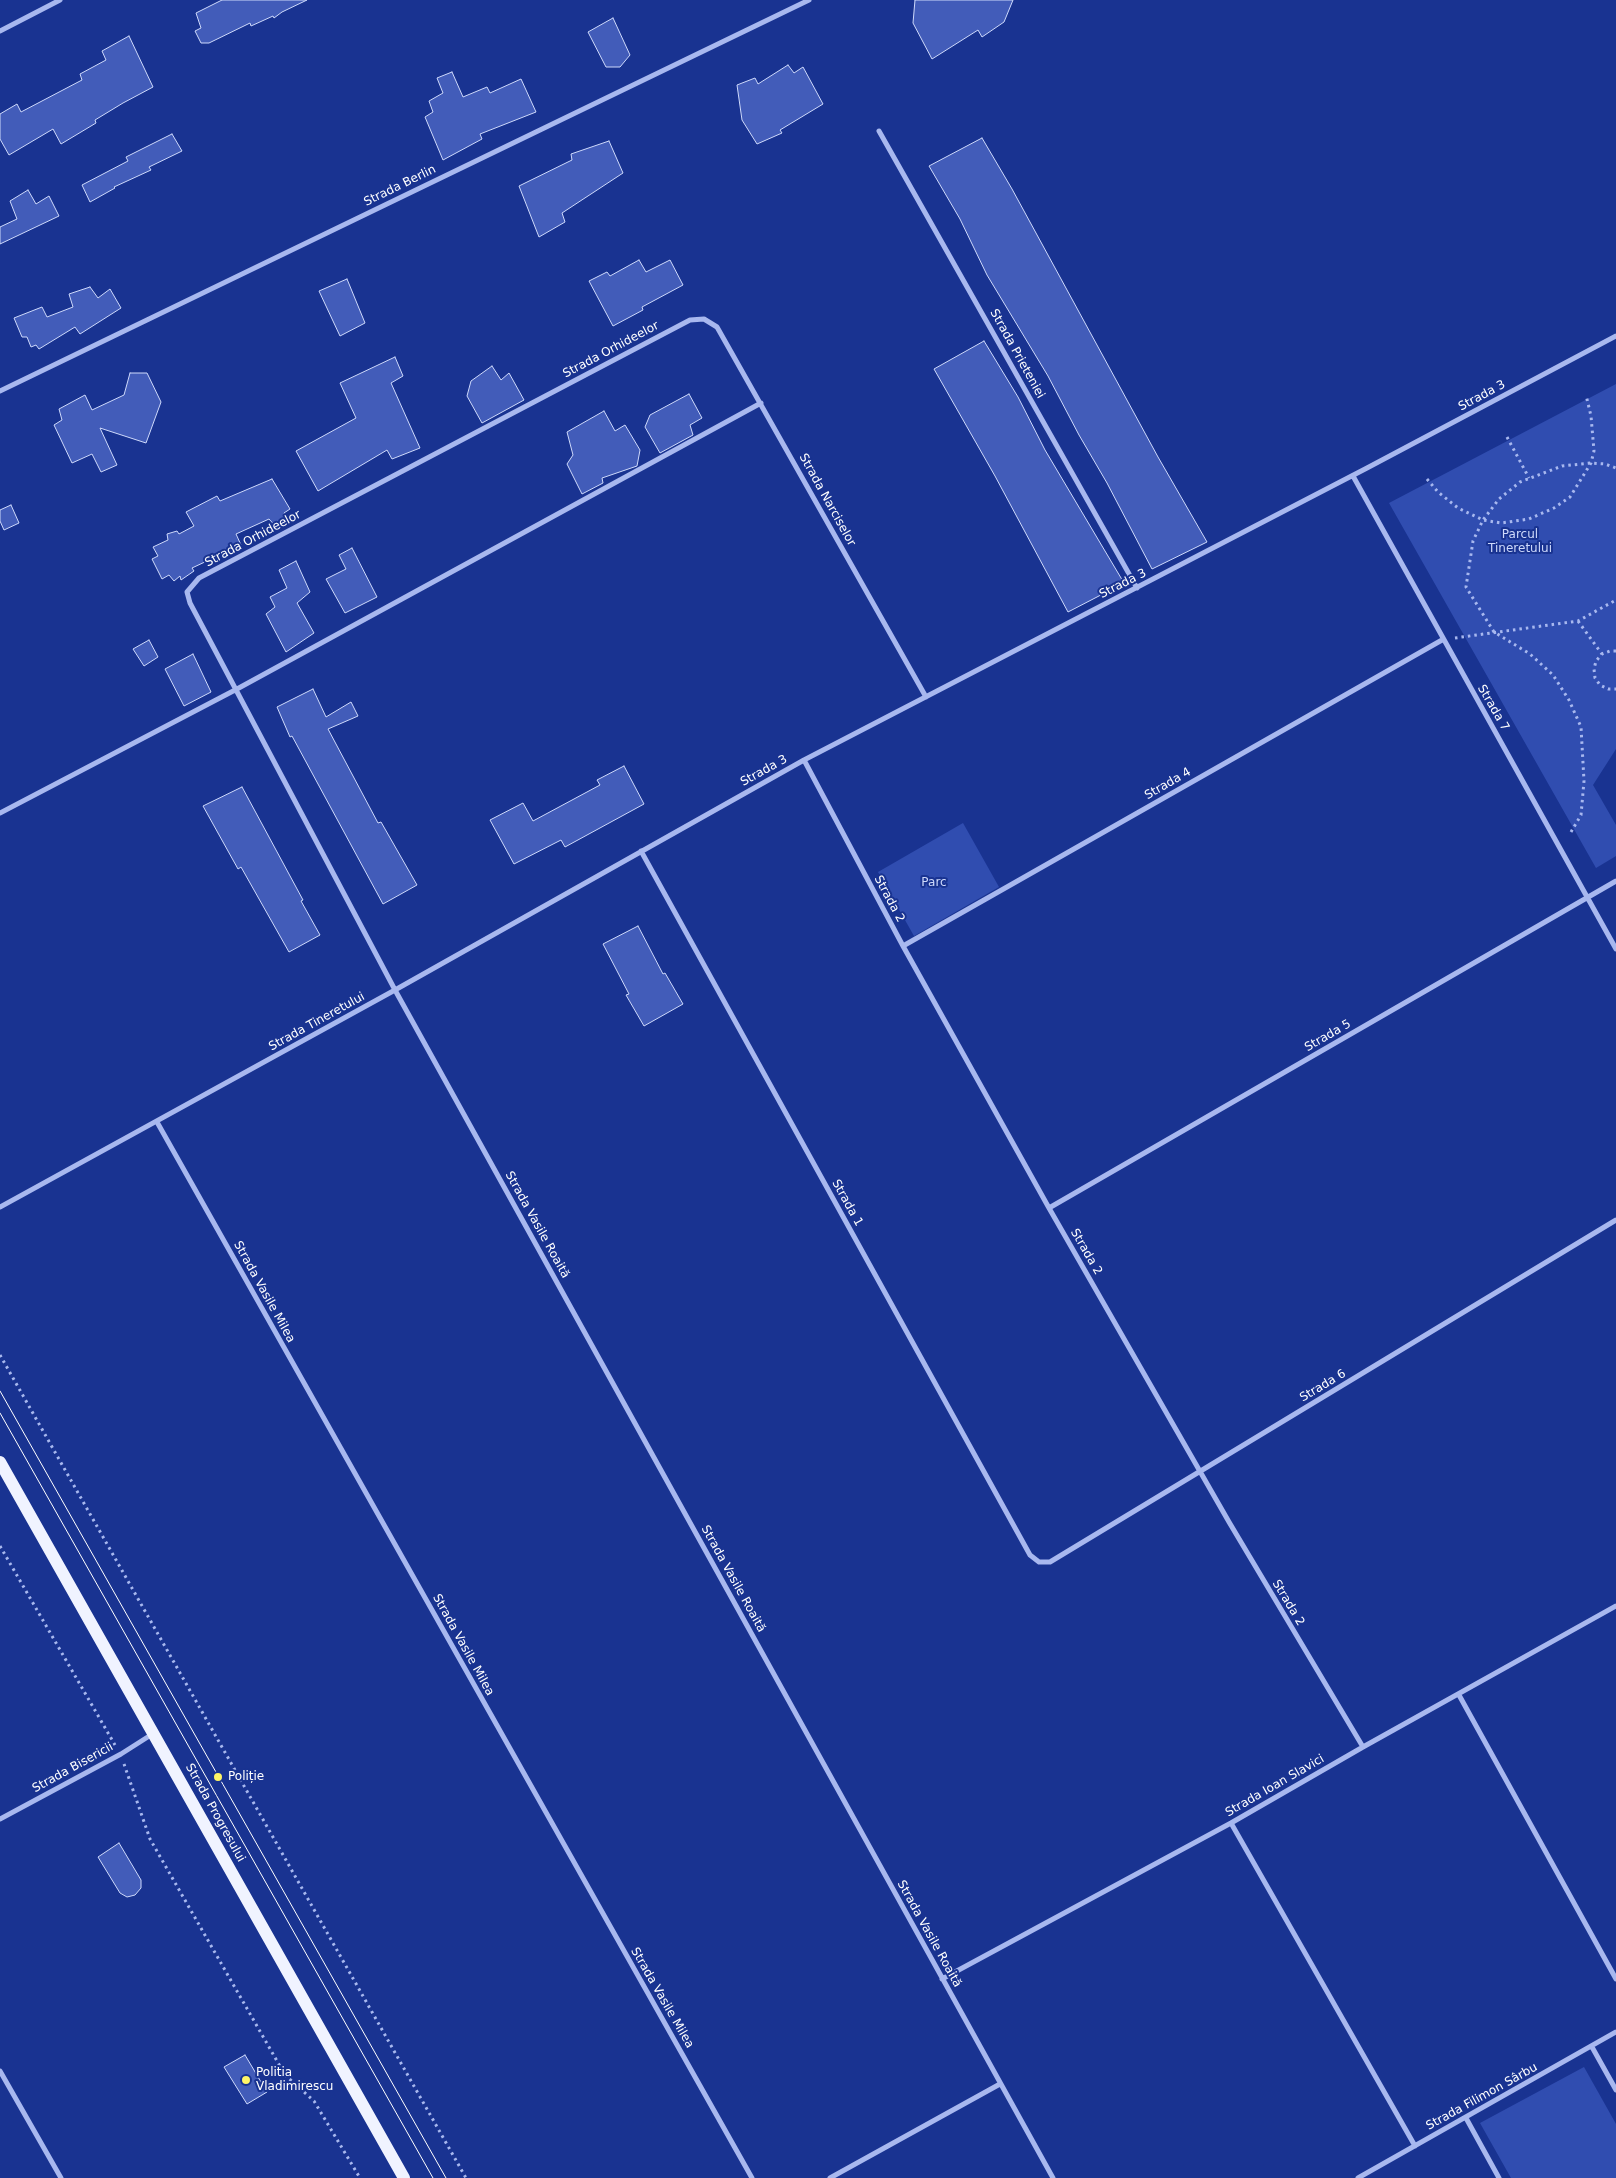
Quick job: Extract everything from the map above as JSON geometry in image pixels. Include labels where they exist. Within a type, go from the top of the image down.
[{"type":"main road","name":"Strada Progresului","points":[[0,1462],[404,2178]]},
{"type":"street","points":[[0,31],[60,0]]},
{"type":"street","name":"Strada Berlin","points":[[0,391],[809,0]]},
{"type":"street","name":"Strada Prieteniei","points":[[879,131],[1137,588]]},
{"type":"street","name":"Strada Narciselor","points":[[704,319],[717,327],[926,697]]},
{"type":"street","name":"Strada Orhideelor","points":[[395,990],[190,603],[187,592],[199,578],[690,320],[704,319]]},
{"type":"street","name":"Strada 3","points":[[641,850],[804,760],[1353,476],[1616,336]]},
{"type":"street","points":[[0,813],[237,689],[761,403]]},
{"type":"street","name":"Strada 7","points":[[1353,476],[1442,640],[1589,897],[1616,949]]},
{"type":"street","name":"Strada 4","points":[[903,946],[1442,640]]},
{"type":"street","name":"Strada 2","points":[[804,760],[903,946],[1049,1208],[1200,1472],[1363,1747]]},
{"type":"street","name":"Strada Tineretului","points":[[0,1207],[395,990],[641,850]]},
{"type":"street","name":"Strada 1","points":[[641,850],[1030,1556],[1039,1562]]},
{"type":"street","name":"Strada 5","points":[[1049,1208],[1616,881]]},
{"type":"street","name":"Strada Vasile Roaită","points":[[395,990],[1053,2178]]},
{"type":"street","name":"Strada Vasile Milea","points":[[157,1122],[752,2178]]},
{"type":"street","name":"Strada 6","points":[[1039,1562],[1050,1562],[1616,1220]]},
{"type":"street","name":"Strada Ioan Slavici","points":[[942,1979],[1231,1823],[1616,1606]]},
{"type":"street","points":[[1459,1694],[1616,1979]]},
{"type":"street","name":"Strada Bisericii","points":[[0,1819],[121,1754],[154,1733]]},
{"type":"street","points":[[1231,1823],[1415,2146]]},
{"type":"street","name":"Strada Filimon Sârbu","points":[[1358,2178],[1616,2032]]},
{"type":"street","points":[[1592,2047],[1616,2090]]},
{"type":"street","points":[[0,2071],[61,2178]]},
{"type":"street","points":[[830,2178],[1000,2084]]},
{"type":"street","points":[[1466,2118],[1499,2178]]},
{"type":"path","points":[[1427,479],[1438,492],[1458,508],[1483,520],[1501,523],[1529,519],[1554,508],[1570,497],[1591,463],[1594,451],[1591,416],[1586,395]]},
{"type":"path","points":[[1507,437],[1529,478]]},
{"type":"path","points":[[1571,832],[1580,815],[1584,781],[1580,727],[1569,700],[1553,675],[1530,654],[1494,632],[1466,587],[1473,541],[1483,520],[1499,499],[1520,482],[1562,466],[1591,463],[1605,464],[1616,468]]},
{"type":"path","points":[[1442,640],[1578,621],[1616,600]]},
{"type":"path","points":[[1578,621],[1602,654]]},
{"type":"path","points":[[1616,651],[1602,654],[1596,661],[1594,669],[1595,678],[1600,685],[1608,689],[1616,689]]},
{"type":"path","points":[[0,1355],[466,2178]]},
{"type":"path","points":[[0,1546],[121,1754],[150,1839],[285,2075],[314,2101],[360,2178]]},
{"type":"green space","name":"Parcul Tineretului","points":[[1616,384],[1616,749],[1593,785],[1616,825],[1616,856],[1596,868],[1389,503]]},
{"type":"green space","name":"Parc","points":[[963,823],[999,887],[914,936],[878,872]]},
{"type":"green space","points":[[1584,2067],[1616,2124],[1616,2178],[1511,2178],[1480,2123]]},
{"type":"building","points":[[222,0],[307,0],[274,18],[273,16],[251,26],[250,23],[209,43],[201,43],[195,31],[201,28],[196,13]]},
{"type":"building","points":[[915,0],[1013,0],[1004,22],[982,37],[978,30],[932,59],[913,23]]},
{"type":"building","points":[[613,18],[630,55],[620,67],[606,67],[588,32]]},
{"type":"building","points":[[129,36],[153,87],[95,120],[96,123],[61,144],[53,129],[9,155],[0,139],[0,114],[17,104],[21,112],[82,80],[80,74],[106,60],[102,51]]},
{"type":"building","points":[[788,65],[794,73],[803,67],[823,104],[780,130],[782,133],[757,144],[742,120],[737,85],[755,78],[758,84]]},
{"type":"building","points":[[452,72],[463,97],[487,87],[490,93],[521,79],[536,112],[480,134],[482,139],[443,160],[425,117],[433,112],[429,101],[443,93],[437,78]]},
{"type":"building","points":[[172,134],[182,151],[149,167],[151,170],[114,187],[90,202],[82,185],[128,161],[126,157]]},
{"type":"building","points":[[982,138],[1207,542],[1152,569],[1048,376],[987,275],[960,219],[929,166]]},
{"type":"building","points":[[609,141],[623,173],[562,213],[565,222],[539,237],[519,186],[572,160],[571,154]]},
{"type":"building","points":[[28,190],[36,204],[49,196],[59,216],[0,244],[0,227],[17,219],[10,201]]},
{"type":"building","points":[[639,260],[646,272],[670,260],[683,285],[642,307],[643,310],[613,326],[589,281],[607,272],[610,276]]},
{"type":"building","points":[[347,279],[365,323],[340,336],[319,291]]},
{"type":"building","points":[[90,287],[98,298],[110,289],[121,308],[80,334],[75,327],[39,349],[36,345],[31,347],[27,337],[22,337],[14,318],[42,307],[47,317],[73,307],[69,294]]},
{"type":"building","points":[[984,341],[1018,397],[1045,450],[1124,583],[1068,612],[995,476],[934,369]]},
{"type":"building","points":[[395,357],[403,376],[391,383],[420,448],[392,459],[387,450],[318,491],[296,451],[356,418],[340,383]]},
{"type":"building","points":[[492,366],[501,380],[509,373],[524,400],[482,423],[467,396],[471,381]]},
{"type":"building","points":[[130,373],[147,373],[161,402],[146,443],[100,428],[117,465],[101,472],[92,454],[72,463],[54,425],[62,420],[59,409],[85,395],[92,410],[124,395]]},
{"type":"building","points":[[689,394],[702,418],[690,425],[693,435],[660,453],[645,427],[650,415]]},
{"type":"building","points":[[604,411],[615,431],[625,425],[640,450],[637,466],[602,478],[603,483],[582,494],[567,464],[573,455],[567,432]]},
{"type":"building","points":[[272,479],[290,509],[284,513],[288,520],[278,529],[269,519],[236,534],[241,545],[192,568],[194,571],[181,580],[180,576],[174,581],[169,575],[162,579],[152,559],[158,556],[153,547],[168,540],[167,534],[177,531],[179,534],[194,526],[186,512],[217,496],[220,501]]},
{"type":"building","points":[[11,505],[19,523],[4,530],[0,521],[0,510]]},
{"type":"building","points":[[352,548],[377,597],[345,613],[326,579],[346,569],[339,555]]},
{"type":"building","points":[[296,561],[310,592],[297,603],[314,633],[286,652],[266,614],[275,607],[270,597],[287,588],[279,570]]},
{"type":"building","points":[[149,640],[158,657],[144,666],[133,649]]},
{"type":"building","points":[[193,654],[211,692],[184,706],[165,669]]},
{"type":"building","points":[[313,689],[326,717],[351,702],[358,716],[328,729],[378,823],[381,822],[417,885],[383,904],[292,736],[290,737],[277,707]]},
{"type":"building","points":[[624,766],[644,804],[565,847],[561,840],[514,864],[490,820],[523,803],[533,821],[600,785],[597,780]]},
{"type":"building","points":[[242,787],[320,935],[289,952],[241,867],[238,869],[203,806]]},
{"type":"building","points":[[638,926],[663,974],[665,973],[683,1004],[644,1026],[626,995],[629,994],[603,944]]},
{"type":"building","points":[[119,1843],[141,1880],[141,1888],[135,1895],[127,1897],[120,1893],[98,1857]]},
{"type":"building","name":"Politia Vladimirescu","points":[[245,2055],[267,2092],[247,2104],[224,2067]]},
{"type":"tram line","points":[[0,1391],[446,2178]]},
{"type":"tram line","points":[[0,1413],[433,2178]]},
{"type":"place","name":"Poliție","points":[[218,1777]]},
{"type":"place","name":"Politia Vladimirescu","points":[[246,2080]]}]
